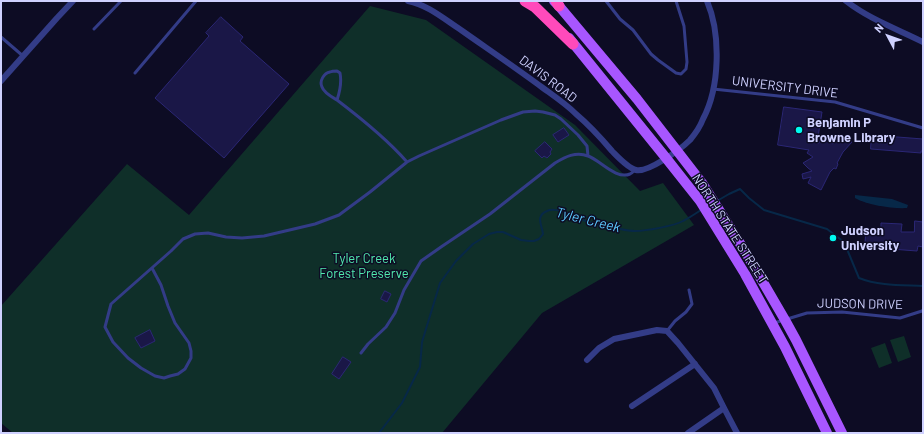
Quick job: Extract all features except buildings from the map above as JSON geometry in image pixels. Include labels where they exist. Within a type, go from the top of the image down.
[{"type":"highway","points":[[525,1],[534,7],[573,44]]},
{"type":"main road","name":"NORTH STATE STREET","points":[[536,1],[573,44],[700,201],[773,323],[827,433]]},
{"type":"main road","name":"NORTH STATE STREET","points":[[556,3],[637,99],[702,183],[746,253],[785,320],[842,433]]},
{"type":"street","points":[[1,81],[73,1]]},
{"type":"street","name":"DAVIS ROAD","points":[[408,1],[424,6],[444,17],[537,84],[577,115],[622,160],[636,170]]},
{"type":"street","points":[[636,170],[646,169],[653,166],[677,151],[690,140],[700,127],[705,117],[713,89],[716,65],[716,46],[713,18],[708,1]]},
{"type":"street","points":[[846,1],[867,15],[923,42]]},
{"type":"street","points":[[587,360],[599,348],[614,339],[658,330],[667,331],[714,388],[737,433]]},
{"type":"street","points":[[632,406],[695,364]]},
{"type":"street","points":[[688,433],[724,408]]},
{"type":"lane","points":[[94,29],[121,1]]},
{"type":"lane","points":[[135,74],[196,1]]},
{"type":"lane","points":[[606,1],[620,19],[633,30],[651,54],[676,73],[681,74],[686,69],[687,62],[684,26],[676,1]]},
{"type":"lane","points":[[1,37],[23,56]]},
{"type":"lane","points":[[337,100],[341,89],[340,73],[337,71],[329,72],[321,81],[322,87],[325,91],[358,116],[396,150],[407,162]]},
{"type":"lane","name":"UNIVERSITY DRIVE","points":[[713,89],[836,102],[923,128]]},
{"type":"lane","points":[[152,268],[161,285],[175,323],[189,343],[192,351],[191,358],[185,369],[178,374],[164,378],[156,376],[141,368],[128,358],[113,342],[105,327],[111,304],[183,239],[195,234],[208,233],[226,237],[242,238],[264,236],[315,224],[338,215],[370,192],[407,162],[501,120],[523,112],[543,112],[561,119],[587,146],[588,156]]},
{"type":"lane","points":[[361,353],[386,327],[395,313],[404,290],[421,261],[490,214],[555,163],[566,156],[576,154],[588,156],[614,172],[622,175],[630,174],[636,170]]},
{"type":"lane","points":[[667,331],[692,304],[689,290]]},
{"type":"lane","name":"JUDSON DRIVE","points":[[773,323],[807,313],[842,312],[900,318],[923,312]]},
{"type":"green space","name":"Tyler Creek Forest Preserve","points":[[370,6],[426,20],[575,125],[640,191],[663,183],[694,225],[542,313],[442,433],[13,433],[1,423],[1,306],[127,164],[189,215]]},
{"type":"green space","points":[[904,336],[911,357],[898,362],[890,340]]},
{"type":"green space","points":[[885,343],[892,363],[879,368],[871,348]]},
{"type":"water","points":[[855,195],[892,199],[908,205],[907,208],[880,206],[866,203],[855,198]]},
{"type":"waterway","name":"Tyler Creek","points":[[717,201],[740,189],[764,210],[827,229],[844,242],[859,278],[883,284],[923,286]]},
{"type":"waterway","name":"Tyler Creek","points":[[379,433],[402,403],[420,367],[422,342],[440,283],[456,261],[473,244],[489,234],[497,232],[503,232],[521,240],[534,241],[539,239],[543,234],[540,221],[541,215],[551,210],[561,211],[588,222],[635,231],[673,225],[685,220],[701,210]]},
{"type":"place","name":"Benjamin P Browne Library","points":[[799,130]]},
{"type":"place","name":"Judson University","points":[[833,238]]}]
